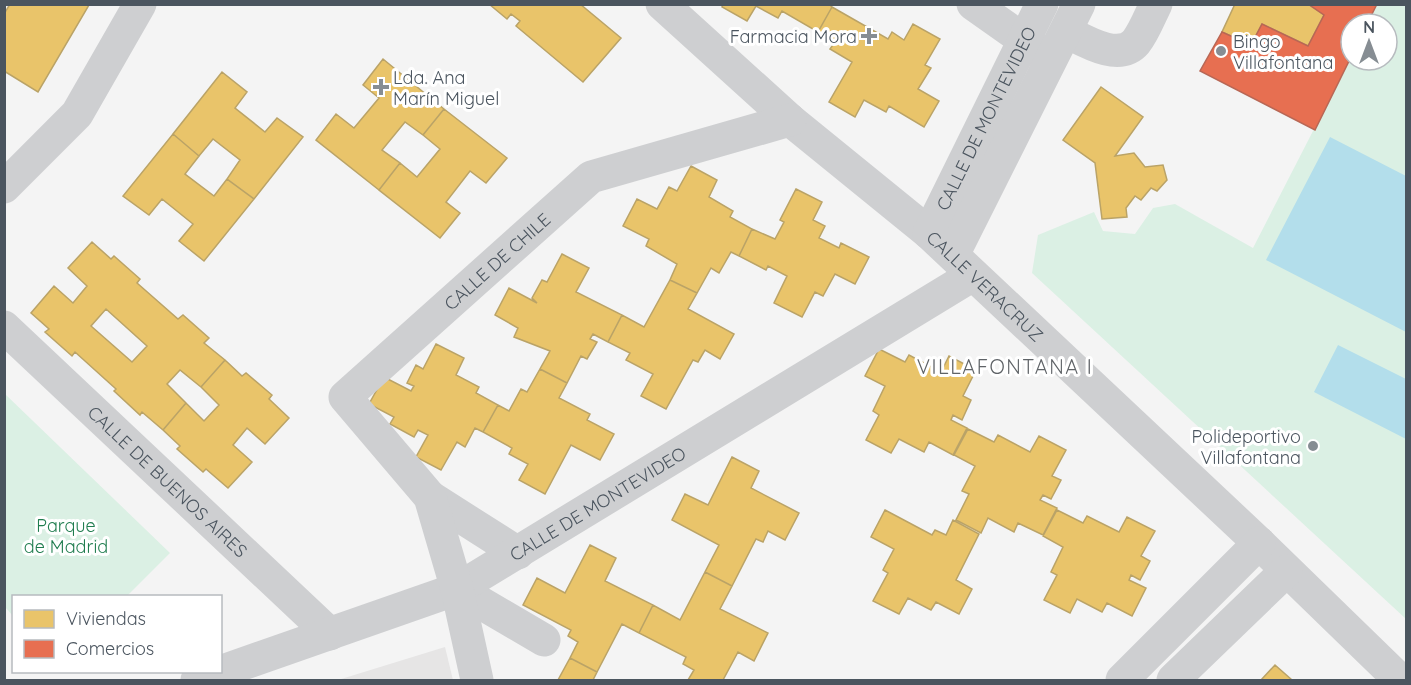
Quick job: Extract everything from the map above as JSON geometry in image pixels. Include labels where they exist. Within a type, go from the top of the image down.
[{"type":"street","points":[[4,187],[77,114],[140,4]]},
{"type":"street","name":"CALLE VERACRUZ","points":[[662,4],[790,120],[952,254],[1258,543],[1400,681]]},
{"type":"street","points":[[973,4],[1024,42],[1066,32]]},
{"type":"street","name":"CALLE DE MONTEVIDEO","points":[[952,254],[1024,42],[1042,4]]},
{"type":"street","name":"CALLE DE MONTEVIDEO","points":[[222,672],[457,589],[518,552],[952,254],[1066,32],[1111,50],[1123,50],[1136,43],[1156,4]]},
{"type":"street","name":"CALLE DE CHILE","points":[[518,552],[430,497],[345,397],[591,177],[790,120]]},
{"type":"street","name":"CALLE DE BUENOS AIRES","points":[[4,327],[330,634]]},
{"type":"street","name":"CALLE DE CHILE","points":[[430,497],[457,589],[477,681]]},
{"type":"street","points":[[1122,681],[1258,543]]},
{"type":"street","points":[[1173,681],[1286,571]]},
{"type":"street","points":[[457,589],[544,640]]},
{"type":"street","name":"CALLE DE MONTEVIDEO","points":[[197,681],[220,673]]},
{"type":"shaded area","points":[[445,647],[453,680],[338,680]]},
{"type":"green space","name":"Polideportivo Villafontana","points":[[1377,5],[1406,5],[1406,619],[1032,273],[1038,235],[1094,212],[1103,231],[1135,234],[1153,208],[1175,204],[1253,248],[1343,72],[1399,72],[1399,12],[1373,12]]},
{"type":"green space","name":"Parque de Madrid","points":[[5,394],[170,553],[128,595],[12,595],[12,615],[5,607]]},
{"type":"water","points":[[1330,137],[1406,176],[1406,332],[1266,260]]},
{"type":"water","points":[[1338,345],[1406,379],[1406,439],[1314,392]]},
{"type":"building: Viviendas","points":[[10,4],[89,5],[38,92],[4,71],[4,14]]},
{"type":"building: Viviendas","points":[[489,4],[580,4],[621,38],[583,82],[516,26],[520,21],[511,14],[507,19]]},
{"type":"building: Viviendas","points":[[723,4],[829,4],[832,7],[818,32],[782,11],[778,18],[756,6],[747,21],[722,7]]},
{"type":"building: Viviendas","points":[[1235,4],[1308,4],[1324,15],[1308,46],[1262,24],[1251,45],[1222,32]]},
{"type":"building: Viviendas","points":[[832,7],[888,39],[892,32],[904,40],[913,24],[940,39],[925,65],[931,68],[918,89],[939,101],[924,127],[889,106],[886,112],[864,100],[855,117],[829,102],[852,62],[830,49],[835,42],[818,32]]},
{"type":"building: Viviendas","points":[[383,59],[444,109],[423,135],[405,122],[382,150],[400,163],[379,190],[316,140],[336,114],[354,128],[379,98],[363,85]]},
{"type":"building: Viviendas","points":[[222,72],[247,92],[235,108],[265,132],[277,118],[303,137],[254,199],[227,179],[240,160],[213,139],[199,156],[173,134]]},
{"type":"building: Viviendas","points":[[1101,87],[1143,117],[1115,156],[1134,153],[1145,167],[1163,165],[1167,180],[1157,191],[1151,188],[1141,200],[1135,196],[1126,208],[1127,217],[1102,219],[1095,163],[1063,140]]},
{"type":"building: Viviendas","points":[[444,109],[507,158],[486,183],[470,171],[446,202],[460,213],[440,238],[379,190],[400,163],[417,177],[440,149],[423,135]]},
{"type":"building: Viviendas","points":[[173,134],[199,156],[185,174],[214,196],[227,179],[254,199],[204,261],[179,241],[193,224],[162,199],[149,215],[123,196]]},
{"type":"building: Viviendas","points":[[691,166],[717,180],[709,197],[733,211],[730,217],[752,229],[739,256],[731,252],[719,273],[711,268],[697,293],[670,280],[677,264],[646,246],[649,239],[623,226],[637,199],[657,209],[669,187],[677,191]]},
{"type":"building: Viviendas","points":[[796,189],[822,202],[813,220],[825,226],[819,238],[839,248],[841,243],[869,257],[855,284],[835,274],[823,296],[815,292],[802,317],[774,303],[787,276],[768,266],[766,270],[739,256],[752,229],[775,239],[784,222],[780,220]]},
{"type":"building: Viviendas","points":[[92,242],[111,259],[114,256],[140,279],[137,283],[178,319],[183,315],[209,338],[204,343],[225,360],[201,387],[180,370],[167,384],[186,403],[163,430],[142,412],[140,415],[114,391],[116,389],[75,352],[72,356],[45,332],[49,329],[31,313],[54,286],[73,303],[87,286],[68,268]],"holes":[[[106,309],[147,346],[132,362],[91,326]]]},
{"type":"building: Viviendas","points":[[562,254],[589,268],[576,292],[622,315],[608,342],[593,334],[590,339],[597,342],[587,359],[581,356],[567,383],[540,369],[550,351],[514,337],[518,328],[495,315],[509,288],[537,303],[532,298],[542,280],[547,282]]},
{"type":"building: Viviendas","points":[[670,280],[697,293],[688,309],[734,334],[720,359],[705,350],[698,362],[693,360],[666,409],[641,396],[653,374],[626,360],[630,353],[608,342],[622,315],[644,327]]},
{"type":"building: Viviendas","points":[[436,344],[464,358],[456,375],[479,387],[476,393],[498,405],[483,432],[475,428],[465,447],[457,442],[441,470],[416,457],[428,435],[418,430],[414,437],[390,424],[394,417],[369,404],[384,377],[411,391],[414,386],[407,383],[416,365],[423,369]]},
{"type":"building: Viviendas","points":[[879,349],[905,362],[909,355],[941,372],[949,356],[976,370],[963,396],[971,400],[962,420],[953,415],[951,420],[967,428],[953,455],[929,442],[924,452],[899,439],[891,453],[866,440],[879,415],[873,411],[885,386],[865,376]]},
{"type":"building: Viviendas","points":[[225,360],[242,376],[246,373],[272,395],[269,399],[289,418],[265,444],[247,428],[233,445],[252,462],[228,488],[206,469],[203,472],[177,449],[180,446],[163,430],[186,403],[204,421],[219,405],[201,387]]},
{"type":"building: Viviendas","points":[[540,369],[567,383],[559,398],[590,414],[587,420],[614,434],[600,460],[571,445],[545,494],[519,480],[528,464],[509,454],[512,448],[483,432],[498,405],[509,411],[521,389],[527,392]]},
{"type":"building: Viviendas","points":[[968,429],[994,442],[998,435],[1030,452],[1039,436],[1066,450],[1052,476],[1061,480],[1051,499],[1043,495],[1040,500],[1057,508],[1043,535],[1018,523],[1014,532],[988,518],[981,533],[956,520],[969,494],[962,491],[975,466],[954,455]]},
{"type":"building: Viviendas","points":[[732,457],[759,471],[751,488],[799,513],[785,540],[768,531],[763,542],[756,539],[732,586],[705,572],[719,545],[672,520],[685,494],[708,505]]},
{"type":"building: Viviendas","points":[[885,510],[932,535],[935,530],[946,535],[953,520],[979,534],[956,580],[972,589],[959,614],[936,602],[931,610],[908,598],[899,614],[873,601],[888,573],[883,570],[894,549],[871,537]]},
{"type":"building: Viviendas","points":[[1057,510],[1083,523],[1087,516],[1119,532],[1127,517],[1155,531],[1141,556],[1150,561],[1140,580],[1131,575],[1129,580],[1146,588],[1132,616],[1107,603],[1102,612],[1077,599],[1070,613],[1044,600],[1057,575],[1051,572],[1063,547],[1043,536]]},
{"type":"building: Viviendas","points":[[590,545],[616,558],[605,581],[653,605],[639,633],[622,624],[597,672],[570,658],[578,642],[568,636],[571,630],[523,605],[537,578],[565,593]]},
{"type":"building: Viviendas","points":[[705,572],[732,586],[720,609],[768,633],[754,661],[738,652],[723,680],[688,680],[694,670],[683,664],[686,657],[639,633],[653,605],[680,620]]},
{"type":"building: Viviendas","points":[[570,658],[597,672],[593,680],[558,680]]},
{"type":"building: Viviendas","points":[[1275,665],[1292,680],[1261,680]]},
{"type":"building: Comercios","points":[[1308,4],[1377,4],[1373,12],[1339,12],[1339,72],[1344,72],[1315,130],[1200,71],[1222,32],[1251,45],[1262,24],[1308,46],[1324,15]]},
{"type":"place","name":"Farmacia Mora","points":[[869,36]]},
{"type":"place","name":"Bingo Villafontana","points":[[1221,51]]},
{"type":"place","name":"Lda. Ana Marín Miguel","points":[[381,87]]},
{"type":"place","name":"Polideportivo Villafontana","points":[[1313,446]]},
{"type":"district","name":"VILLAFONTANA I","points":[[1005,366]]}]
